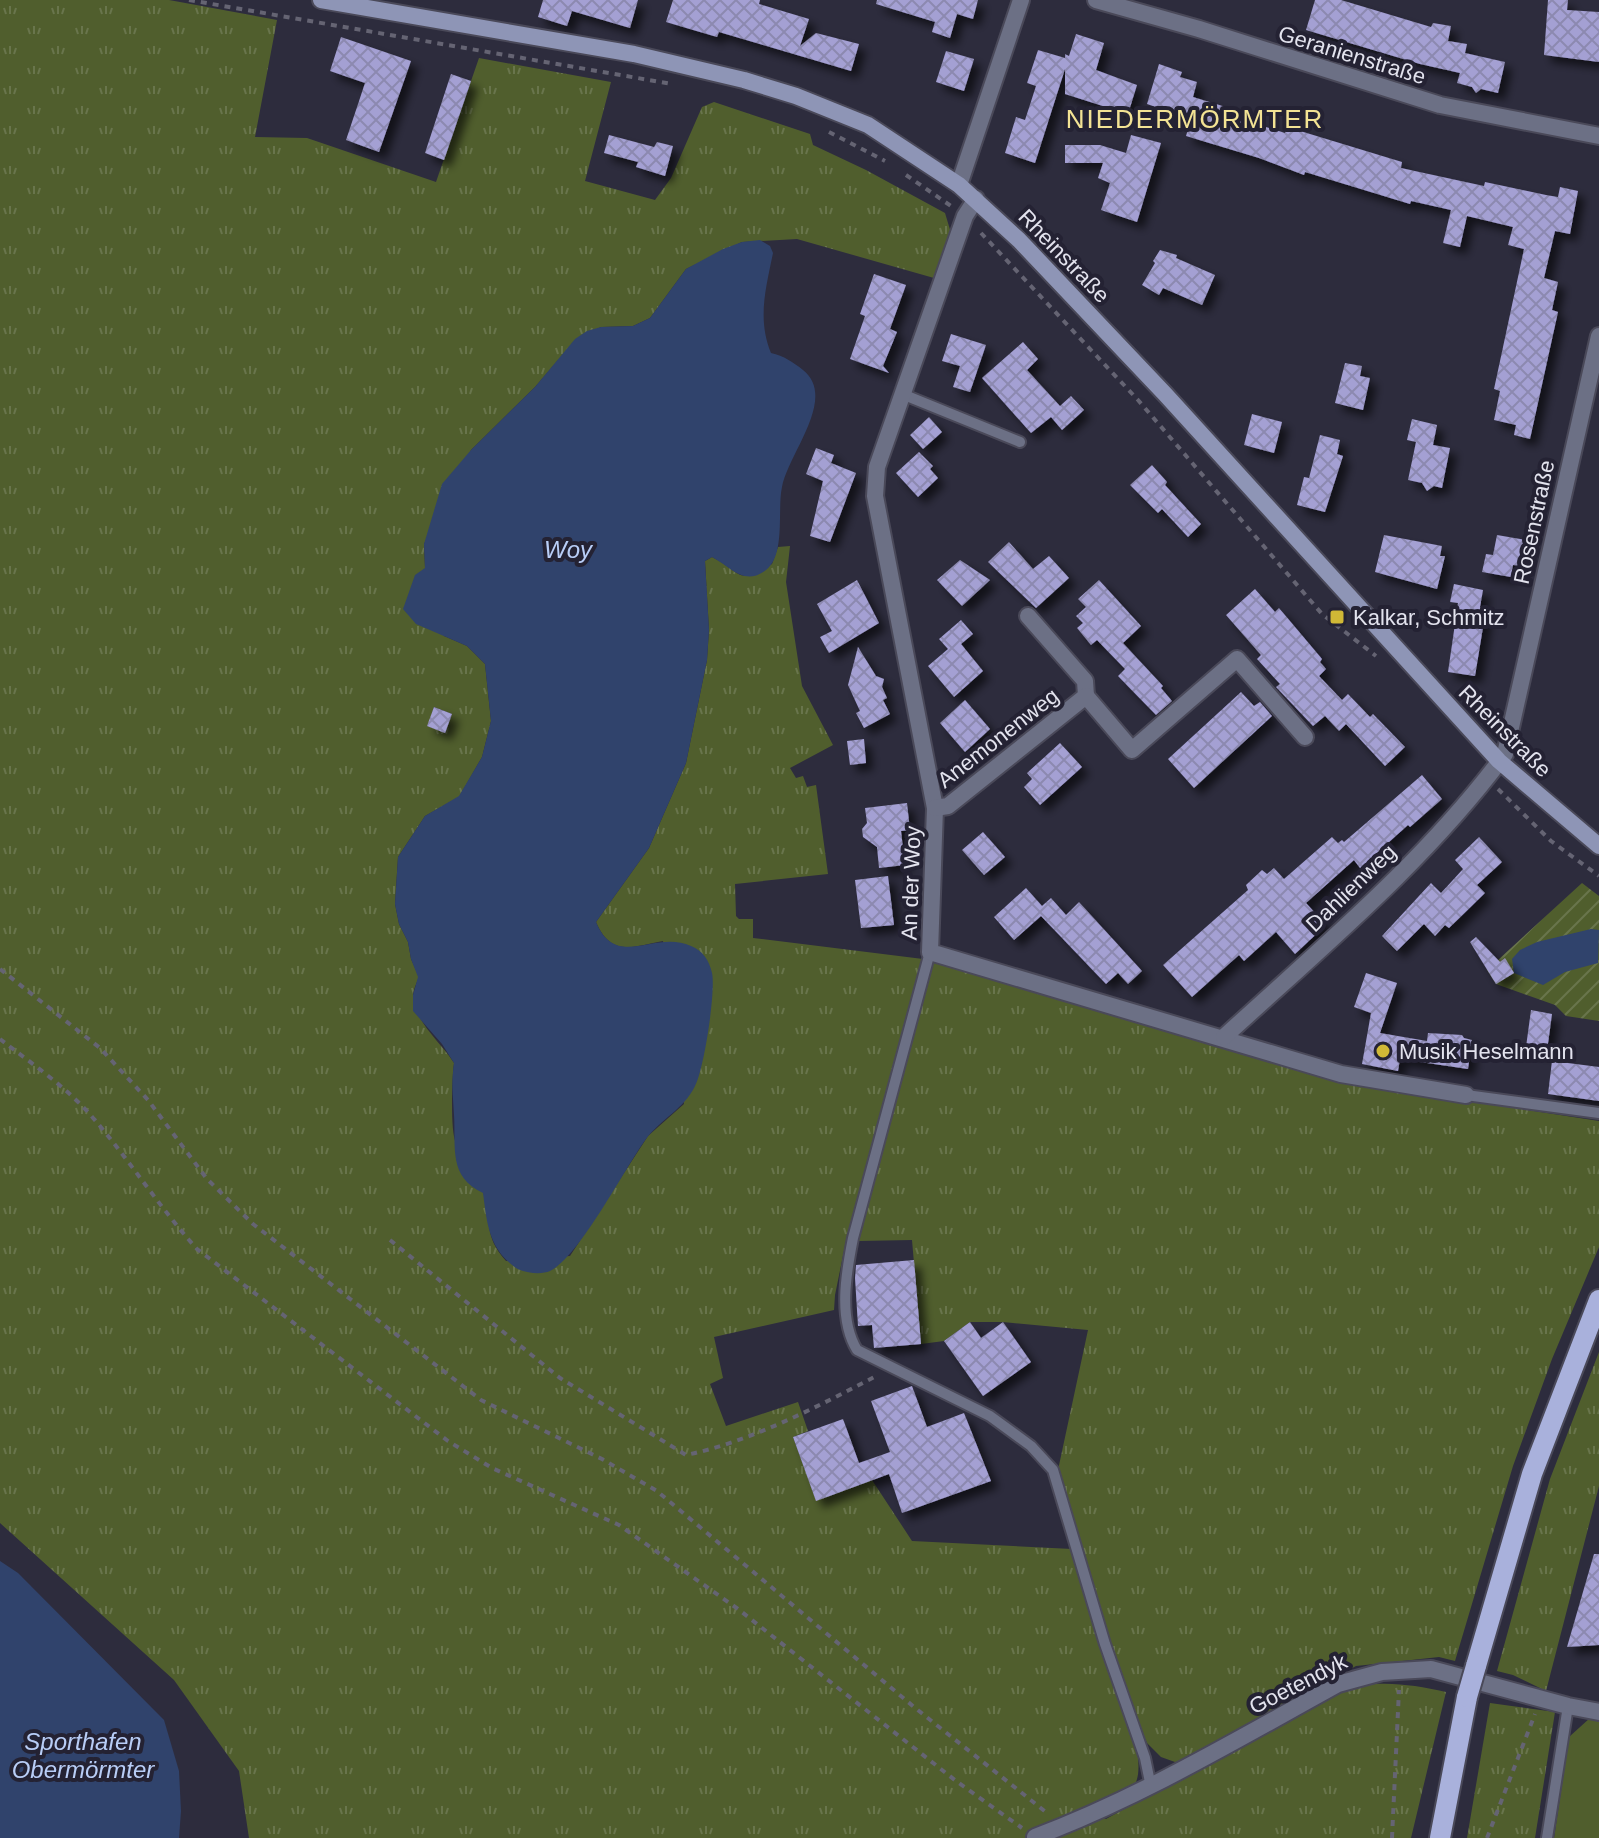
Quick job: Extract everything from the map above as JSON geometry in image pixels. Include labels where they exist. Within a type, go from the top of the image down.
[{"type":"main road","name":"Rheinstraße","points":[[321,0],[349,2],[634,54],[744,80],[796,96],[868,125],[959,185],[1019,240],[1165,394],[1499,761],[1599,846]]},
{"type":"main road","points":[[1440,1838],[1467,1697],[1532,1474],[1599,1300]]},
{"type":"street","points":[[959,185],[1021,0]]},
{"type":"street","name":"Geranienstraße","points":[[1096,0],[1440,105],[1599,136]]},
{"type":"street","name":"An der Woy","points":[[976,199],[965,216],[877,467],[875,496],[935,808],[930,952],[1341,1074],[1466,1095]]},
{"type":"street","name":"Rosenstraße","points":[[1499,761],[1510,741],[1599,336]]},
{"type":"street","name":"Anemonenweg","points":[[1028,616],[1085,681],[1086,696],[1132,750],[1237,659],[1305,737]]},
{"type":"street","name":"Anemonenweg","points":[[935,808],[948,806],[1086,696]]},
{"type":"street","name":"Dahlienweg","points":[[1224,1037],[1389,885],[1499,761]]},
{"type":"street","name":"Goetendyk","points":[[1035,1837],[1091,1816],[1151,1787],[1338,1684],[1382,1672],[1431,1669],[1599,1712]]},
{"type":"lane","points":[[902,394],[1020,442]]},
{"type":"lane","points":[[930,952],[847,1265],[849,1337],[857,1350],[990,1416],[1031,1446],[1053,1470],[1105,1644],[1145,1758],[1151,1787]]},
{"type":"lane","name":"An der Woy","points":[[1466,1095],[1599,1113]]},
{"type":"lane","points":[[1547,1838],[1568,1706]]},
{"type":"path","points":[[189,0],[681,86]]},
{"type":"path","points":[[824,129],[888,162]]},
{"type":"path","points":[[901,171],[965,216],[1138,400],[1322,614],[1377,657]]},
{"type":"path","points":[[1487,778],[1551,841],[1599,876]]},
{"type":"path","points":[[0,969],[100,1048],[148,1100],[207,1179],[253,1224],[481,1400],[602,1459],[666,1497],[914,1707],[1065,1826]]},
{"type":"path","points":[[0,1039],[58,1084],[93,1117],[165,1214],[210,1259],[448,1441],[492,1468],[619,1525],[738,1609],[956,1781],[1035,1837]]},
{"type":"path","points":[[390,1240],[560,1378],[686,1455],[705,1451],[809,1411],[892,1368]]},
{"type":"path","points":[[1392,1838],[1400,1672]]},
{"type":"path","points":[[1487,1838],[1541,1698]]},
{"type":"green space","points":[[0,0],[169,0],[277,20],[255,137],[307,138],[436,182],[479,58],[611,82],[585,181],[655,200],[671,178],[702,107],[714,102],[810,134],[813,145],[945,213],[951,233],[934,278],[797,239],[742,242],[686,269],[650,318],[633,326],[601,327],[576,339],[535,387],[471,450],[424,544],[425,568],[444,636],[467,646],[485,664],[491,721],[482,757],[459,797],[425,816],[398,857],[395,904],[399,924],[419,977],[413,994],[415,1006],[423,1024],[454,1063],[454,1137],[483,1192],[494,1243],[506,1261],[570,1256],[648,1136],[684,1104],[663,941],[632,947],[616,945],[608,941],[596,922],[649,848],[686,763],[707,660],[709,630],[705,561],[712,557],[740,575],[751,574],[772,564],[778,547],[790,546],[786,582],[802,686],[833,745],[790,768],[796,778],[803,776],[807,787],[816,785],[828,874],[735,884],[736,916],[739,919],[753,919],[753,938],[923,959],[846,1241],[834,1310],[714,1337],[723,1378],[710,1384],[726,1426],[798,1402],[808,1431],[793,1437],[816,1500],[872,1480],[912,1541],[1072,1549],[1137,1749],[1138,1765],[1135,1785],[1129,1791],[1088,1812],[1106,1819],[1338,1691],[1365,1685],[1405,1685],[1446,1692],[1411,1838],[249,1838],[239,1771],[174,1680],[0,1523]],"holes":[[[434,707],[452,714],[445,733],[428,726]]]},
{"type":"green space","points":[[1582,883],[1599,896],[1599,1021],[1566,1016],[1555,1005],[1496,984],[1487,970]]},
{"type":"green space","points":[[933,962],[1340,1081],[1599,1121],[1599,1247],[1552,1359],[1513,1466],[1455,1661],[1439,1657],[1356,1666],[1182,1761],[1161,1757],[1147,1743],[1109,1641],[1058,1470],[1088,1330],[970,1322],[944,1341],[921,1344],[912,1240],[856,1241]]},
{"type":"green space","points":[[1599,1352],[1599,1486],[1546,1691],[1497,1671],[1550,1479]]},
{"type":"green space","points":[[1490,1703],[1555,1712],[1535,1838],[1467,1838]]},
{"type":"green space","points":[[1590,1718],[1599,1720],[1599,1838],[1554,1838],[1569,1737]]},
{"type":"water","name":"Woy","points":[[760,240],[770,246],[773,253],[764,303],[764,328],[771,353],[796,364],[812,382],[815,395],[813,411],[782,487],[779,543],[772,563],[766,570],[751,577],[738,574],[712,557],[705,561],[709,630],[707,660],[686,763],[649,848],[596,922],[604,936],[614,944],[625,947],[677,942],[695,948],[705,956],[713,982],[702,1064],[690,1094],[646,1139],[575,1248],[550,1271],[528,1272],[516,1268],[500,1253],[488,1225],[483,1193],[464,1179],[459,1170],[455,1150],[454,1063],[413,1011],[418,977],[395,904],[398,857],[425,816],[459,796],[482,757],[491,721],[485,664],[467,646],[416,624],[403,609],[415,575],[425,568],[424,544],[442,484],[471,450],[535,387],[575,339],[601,327],[633,326],[650,318],[686,269],[723,249]]},
{"type":"water","points":[[1591,929],[1599,930],[1598,963],[1565,972],[1543,985],[1514,973],[1512,959],[1520,950],[1537,942]]},
{"type":"water","name":"Sporthafen Obermörmter","points":[[0,1561],[18,1573],[164,1720],[179,1771],[179,1838],[0,1838]]},
{"type":"building","points":[[543,0],[638,0],[630,28],[572,11],[567,26],[538,17]]},
{"type":"building","points":[[673,0],[760,0],[759,4],[809,19],[800,46],[816,33],[859,44],[851,71],[719,32],[717,37],[666,22]]},
{"type":"building","points":[[877,0],[978,0],[973,19],[957,14],[950,38],[932,32],[935,22],[876,4]]},
{"type":"building","points":[[1315,0],[1341,0],[1431,27],[1433,23],[1451,26],[1448,41],[1467,44],[1465,53],[1505,62],[1498,93],[1481,89],[1476,93],[1472,87],[1457,83],[1460,73],[1306,30]]},
{"type":"building","points":[[1548,0],[1568,0],[1567,10],[1599,12],[1599,62],[1544,55]]},
{"type":"building","points":[[1076,34],[1104,43],[1096,70],[1137,85],[1128,114],[1065,94],[1065,69],[1035,163],[1005,153],[1016,117],[1025,120],[1036,86],[1027,83],[1038,50],[1065,58],[1065,54],[1069,56]]},
{"type":"building","points":[[341,37],[411,61],[379,152],[346,140],[365,83],[330,71]]},
{"type":"building","points":[[946,51],[974,59],[964,91],[936,82]]},
{"type":"building","points":[[1159,64],[1182,72],[1180,77],[1197,82],[1193,97],[1239,111],[1237,118],[1285,133],[1287,127],[1402,162],[1401,168],[1484,186],[1485,182],[1558,197],[1560,187],[1578,191],[1570,234],[1555,231],[1544,278],[1558,282],[1552,310],[1558,312],[1530,439],[1514,435],[1516,425],[1494,420],[1500,391],[1494,389],[1524,249],[1508,245],[1513,227],[1467,216],[1460,247],[1443,243],[1451,210],[1411,201],[1410,204],[1305,172],[1304,175],[1186,136],[1191,119],[1147,104]]},
{"type":"building","points":[[451,74],[471,81],[444,160],[425,153]]},
{"type":"building","points":[[609,135],[654,147],[657,142],[673,146],[665,176],[636,167],[638,162],[604,153]]},
{"type":"building","points":[[1131,135],[1161,143],[1137,222],[1101,210],[1110,183],[1098,178],[1103,163],[1065,163],[1065,145],[1100,145],[1126,153]]},
{"type":"building","points":[[1160,250],[1177,255],[1176,258],[1215,275],[1202,305],[1163,288],[1159,295],[1142,285]]},
{"type":"building","points":[[874,274],[906,285],[890,329],[897,332],[883,366],[889,373],[850,359],[865,316],[860,314]]},
{"type":"building","points":[[951,334],[986,345],[970,392],[953,387],[960,366],[942,361]]},
{"type":"building","points":[[1023,342],[1038,359],[1027,370],[1060,406],[1071,396],[1084,410],[1062,430],[1051,417],[1031,433],[982,378]]},
{"type":"building","points":[[1345,363],[1362,366],[1360,376],[1370,378],[1363,410],[1335,403]]},
{"type":"building","points":[[1252,414],[1282,422],[1274,453],[1244,445]]},
{"type":"building","points":[[929,417],[942,432],[923,449],[910,435]]},
{"type":"building","points":[[1412,419],[1437,425],[1433,445],[1450,448],[1442,488],[1434,486],[1427,491],[1422,483],[1408,480],[1416,442],[1407,440]]},
{"type":"building","points":[[1320,435],[1340,440],[1337,454],[1343,456],[1325,512],[1297,505],[1304,477],[1309,478]]},
{"type":"building","points":[[816,448],[834,455],[831,463],[856,473],[830,542],[810,536],[823,481],[806,474]]},
{"type":"building","points":[[919,452],[933,466],[930,469],[938,478],[918,497],[896,473]]},
{"type":"building","points":[[1152,465],[1167,482],[1165,485],[1201,524],[1188,537],[1162,509],[1158,513],[1130,485]]},
{"type":"building","points":[[1384,535],[1442,546],[1440,556],[1445,556],[1437,589],[1375,572]]},
{"type":"building","points":[[1497,535],[1526,540],[1521,566],[1513,565],[1511,577],[1482,572],[1486,554],[1493,555]]},
{"type":"building","points":[[1009,542],[1033,569],[1049,556],[1069,578],[1036,608],[988,562]]},
{"type":"building","points":[[960,560],[990,580],[962,606],[937,580]]},
{"type":"building","points":[[857,580],[879,623],[829,653],[820,637],[832,631],[817,604]]},
{"type":"building","points":[[1099,580],[1141,626],[1123,643],[1163,686],[1161,688],[1172,701],[1156,715],[1118,676],[1125,669],[1097,640],[1091,645],[1077,628],[1083,623],[1076,616],[1086,607],[1078,599]]},
{"type":"building","points":[[1454,584],[1483,590],[1480,607],[1486,609],[1475,676],[1448,672],[1458,603],[1450,602]]},
{"type":"building","points":[[1255,589],[1275,612],[1279,608],[1322,659],[1320,662],[1326,669],[1319,676],[1342,700],[1348,694],[1370,717],[1373,714],[1405,747],[1385,766],[1346,724],[1339,731],[1325,716],[1313,726],[1276,687],[1280,684],[1257,659],[1261,655],[1226,615]]},
{"type":"building","points":[[961,620],[973,634],[961,644],[983,671],[954,697],[928,666],[948,649],[939,639]]},
{"type":"building","points":[[858,647],[876,676],[884,679],[882,687],[887,698],[883,700],[890,714],[864,728],[848,685]]},
{"type":"building","points":[[1241,692],[1254,706],[1260,702],[1272,716],[1194,788],[1168,759]]},
{"type":"building","points":[[965,700],[990,729],[965,752],[940,723]]},
{"type":"building","points":[[434,707],[452,714],[445,733],[427,726]]},
{"type":"building","points":[[864,739],[866,763],[850,765],[847,741]]},
{"type":"building","points":[[1060,743],[1082,767],[1040,805],[1024,787],[1032,779],[1027,773]]},
{"type":"building","points":[[1422,775],[1442,799],[1360,868],[1354,860],[1306,903],[1326,925],[1295,954],[1276,932],[1244,961],[1239,955],[1192,997],[1163,965],[1248,890],[1246,885],[1262,870],[1267,874],[1274,868],[1284,879],[1332,837],[1338,843],[1344,842]]},
{"type":"building","points":[[907,803],[910,830],[901,831],[905,865],[879,868],[877,847],[863,837],[862,829],[867,823],[865,808]]},
{"type":"building","points":[[983,832],[1005,857],[984,875],[962,850]]},
{"type":"building","points":[[1479,837],[1502,862],[1477,885],[1485,893],[1449,928],[1445,925],[1435,936],[1424,924],[1397,951],[1382,936],[1431,883],[1441,893],[1463,869],[1455,860]]},
{"type":"building","points":[[888,876],[894,925],[861,928],[855,880]]},
{"type":"building","points":[[1026,888],[1042,906],[1051,898],[1066,915],[1079,902],[1142,971],[1128,984],[1118,973],[1106,984],[1041,916],[1014,940],[994,917]]},
{"type":"building","points":[[1476,937],[1500,962],[1505,958],[1514,973],[1496,984],[1470,942]]},
{"type":"building","points":[[1366,973],[1397,983],[1380,1033],[1427,1041],[1428,1033],[1462,1035],[1472,1040],[1468,1069],[1400,1059],[1398,1071],[1362,1064],[1371,1013],[1354,1007]]},
{"type":"building","points":[[1531,1010],[1552,1014],[1547,1051],[1526,1047]]},
{"type":"building","points":[[1552,1061],[1599,1067],[1599,1101],[1548,1094]]},
{"type":"building","points":[[914,1260],[921,1344],[874,1348],[872,1325],[858,1326],[856,1265]]},
{"type":"building","points":[[970,1322],[981,1338],[1003,1322],[1031,1362],[983,1396],[944,1341]]},
{"type":"building","points":[[912,1386],[927,1427],[964,1413],[991,1481],[902,1513],[889,1474],[816,1501],[793,1437],[843,1419],[859,1463],[890,1452],[871,1401]]},
{"type":"building","points":[[1594,1554],[1599,1554],[1599,1645],[1567,1647]]},
{"type":"place","name":"Kalkar, Schmitz","points":[[1337,617]]},
{"type":"place","name":"Musik Heselmann","points":[[1383,1051]]},
{"type":"district","name":"NIEDERMÖRMTER","points":[[1195,119]]}]
